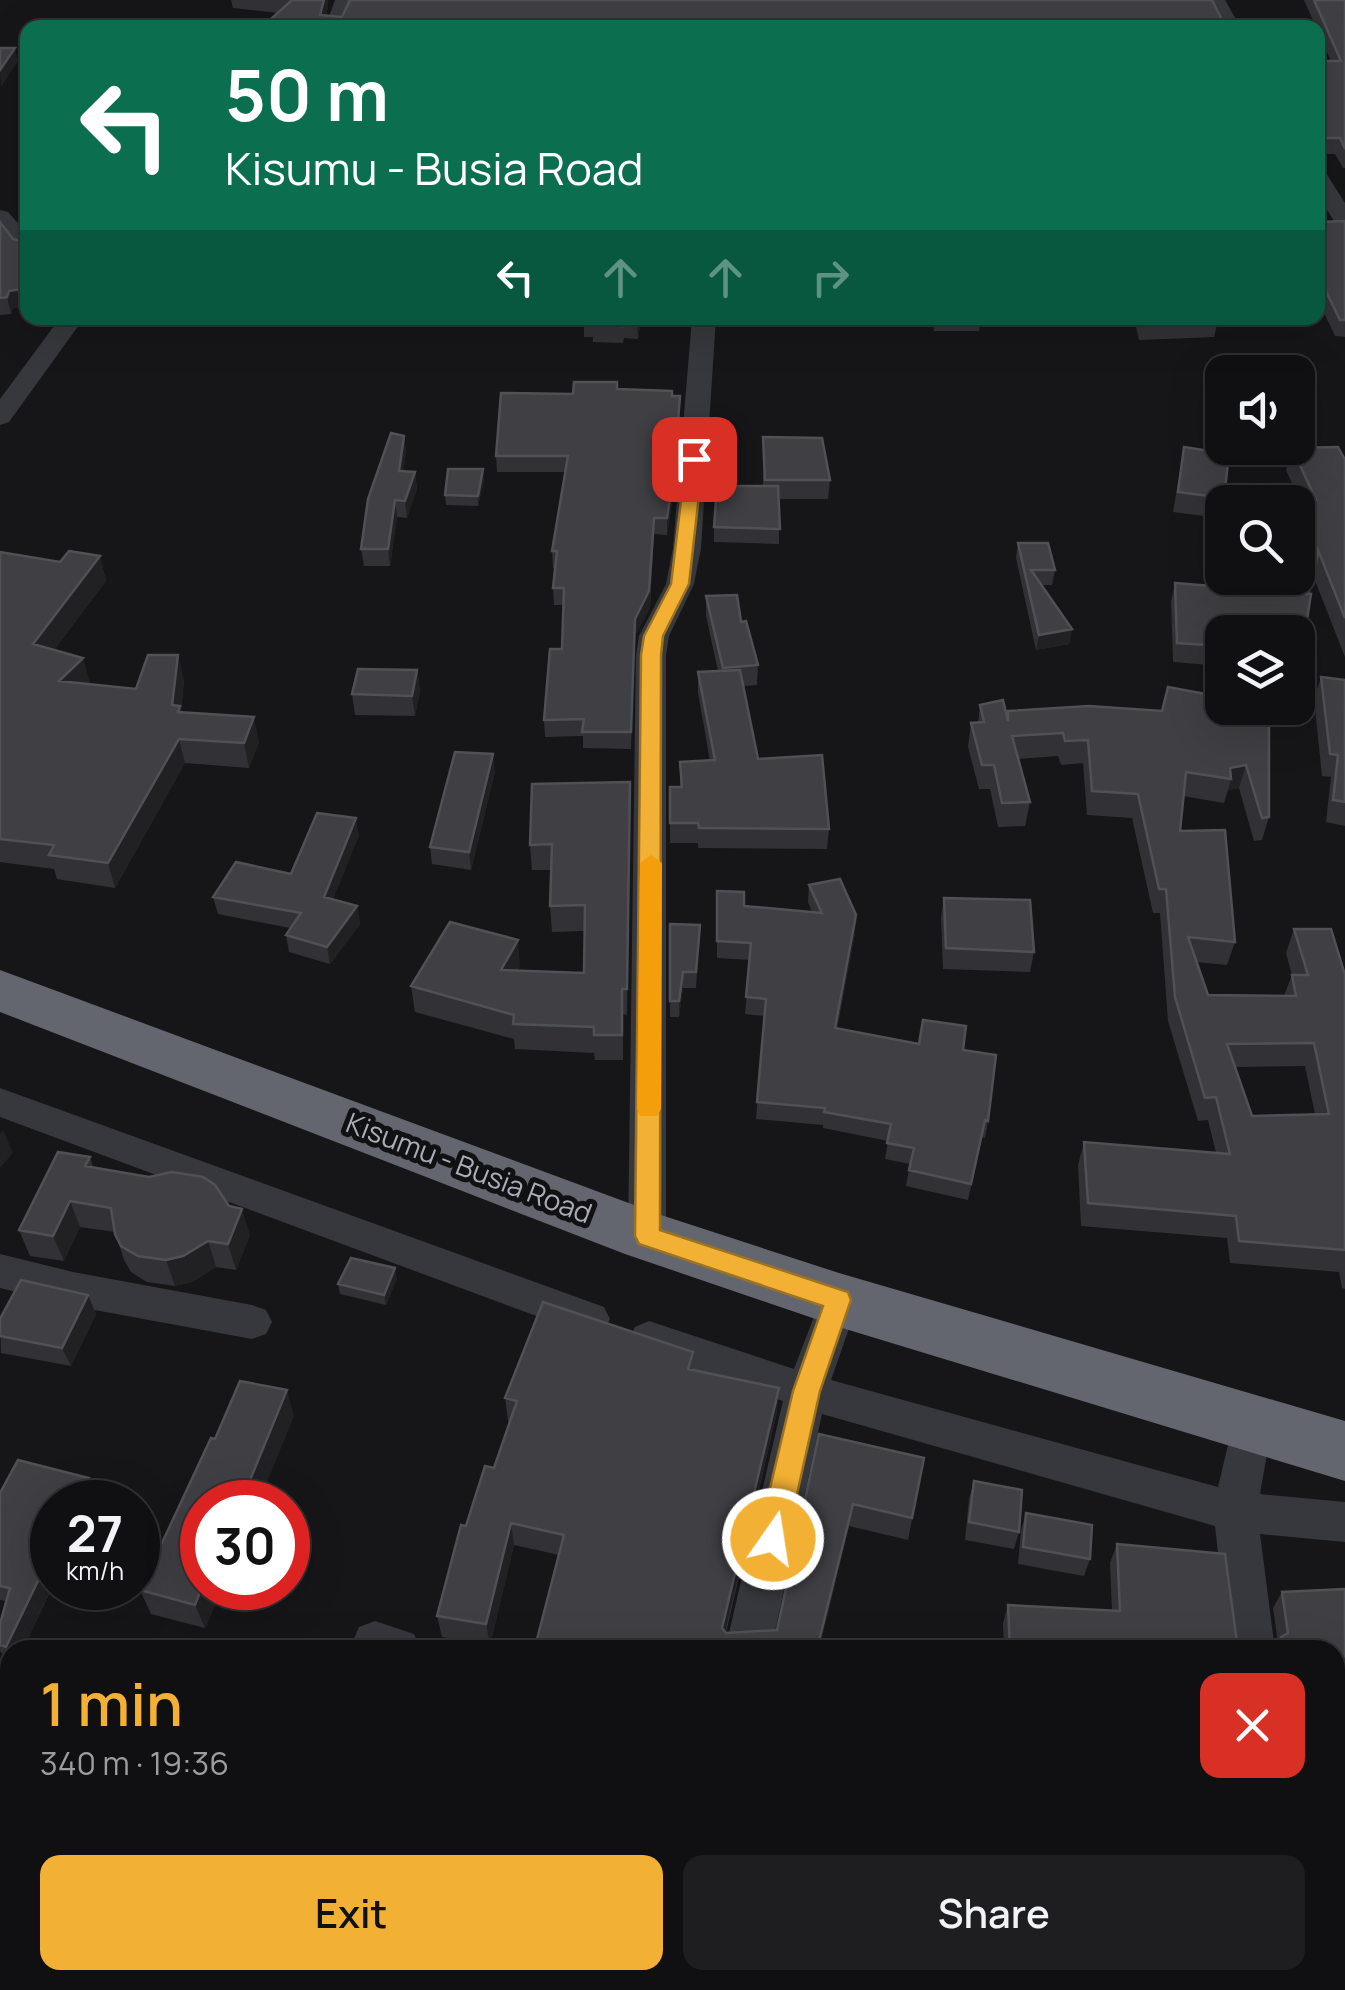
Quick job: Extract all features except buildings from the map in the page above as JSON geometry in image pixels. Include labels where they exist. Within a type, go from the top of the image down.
[{"type":"highway","name":"Kisumu - Busia Road","points":[[0,990],[648,1236],[838,1300],[1345,1452]]},
{"type":"street","points":[[1325,189],[1345,221]]},
{"type":"street","points":[[0,217],[20,239]]},
{"type":"street","points":[[0,417],[67,325]]},
{"type":"street","points":[[648,1236],[651,655],[654,636],[680,584],[686,548],[703,325]]},
{"type":"street","points":[[0,1102],[616,1329],[806,1391],[1235,1512],[1345,1522]]},
{"type":"street","points":[[0,1271],[73,1289],[252,1322]]},
{"type":"street","points":[[750,1640],[806,1391],[838,1300]]},
{"type":"street","points":[[1251,1425],[1235,1512],[1251,1640]]},
{"type":"slow traffic","points":[[649,1109],[651,863]]},
{"type":"route","points":[[694,459],[680,584],[654,636],[651,655],[648,1236],[838,1300],[806,1391],[773,1539]]}]
